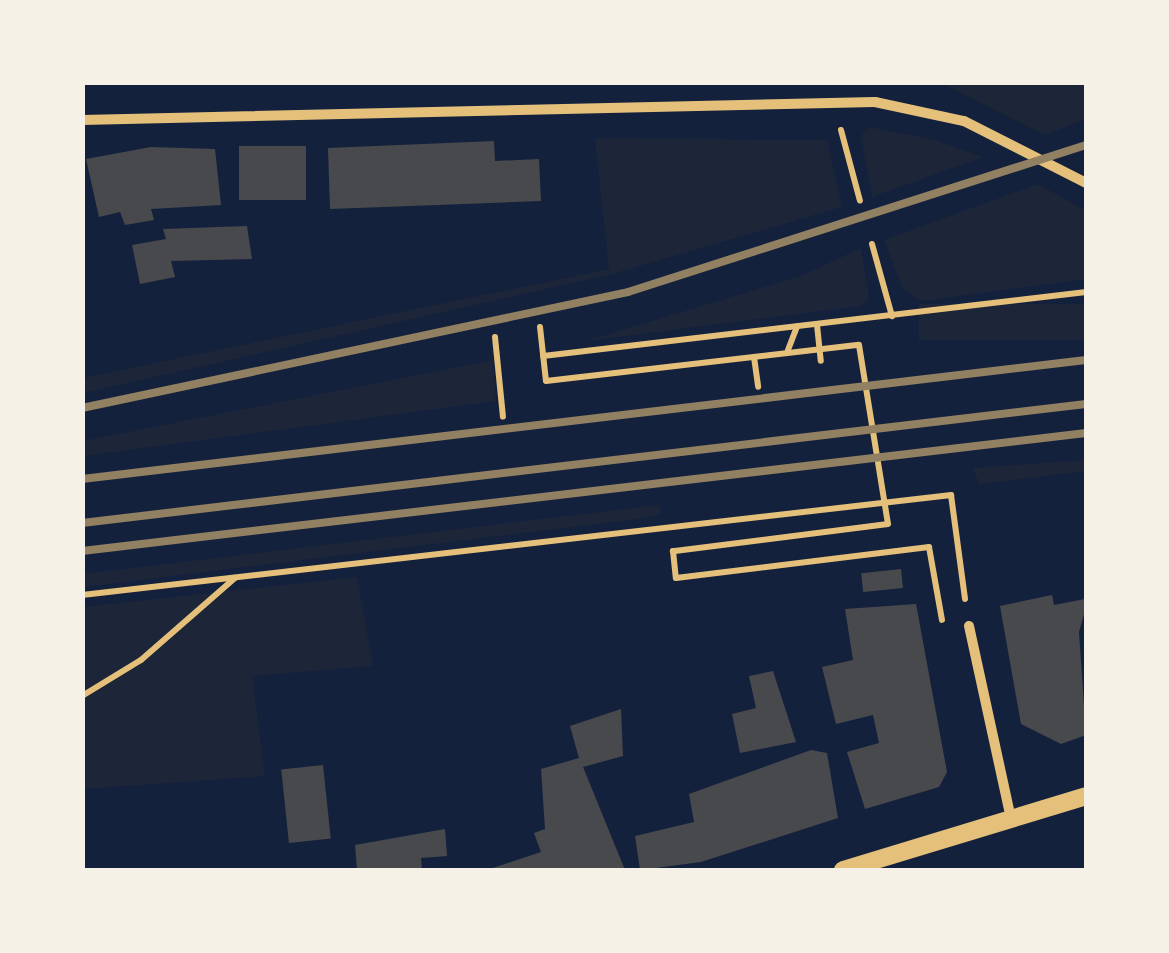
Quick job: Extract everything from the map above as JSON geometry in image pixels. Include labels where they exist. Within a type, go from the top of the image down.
[{"type":"street","points":[[82,120],[875,102],[964,121],[1086,183]]},
{"type":"street","points":[[969,626],[1011,819]]},
{"type":"street","points":[[842,870],[1086,796]]},
{"type":"path","points":[[843,136],[860,201]]},
{"type":"path","points":[[872,244],[892,316]]},
{"type":"path","points":[[544,356],[1086,292]]},
{"type":"path","points":[[817,325],[820,361]]},
{"type":"path","points":[[540,327],[546,381],[858,345],[888,524],[674,551],[676,578],[929,547],[941,614]]},
{"type":"path","points":[[758,386],[754,354],[795,349],[798,328]]},
{"type":"path","points":[[495,337],[503,417]]},
{"type":"path","points":[[82,595],[950,495],[969,626]]},
{"type":"path","points":[[82,696],[141,660],[237,577]]},
{"type":"shaded area","points":[[941,83],[1086,83],[1086,119],[1044,135]]},
{"type":"shaded area","points":[[869,127],[935,140],[983,157],[872,197],[861,136]]},
{"type":"shaded area","points":[[595,138],[827,140],[842,207],[612,274],[83,393],[83,378],[609,269]]},
{"type":"shaded area","points":[[1038,184],[1086,211],[1086,279],[922,301],[903,289],[884,240]]},
{"type":"shaded area","points":[[861,248],[869,298],[860,306],[586,341],[801,276]]},
{"type":"shaded area","points":[[919,304],[1086,304],[1086,340],[919,340]]},
{"type":"shaded area","points":[[493,360],[496,401],[83,456],[83,441]]},
{"type":"shaded area","points":[[1086,460],[1086,471],[979,484],[973,468]]},
{"type":"shaded area","points":[[659,505],[661,514],[645,518],[83,587],[83,574]]},
{"type":"shaded area","points":[[357,577],[373,666],[252,676],[265,776],[83,789],[83,607]]},
{"type":"building","points":[[494,141],[495,161],[539,159],[541,201],[330,209],[328,148]]},
{"type":"building","points":[[239,146],[306,146],[306,200],[239,200]]},
{"type":"building","points":[[151,147],[215,149],[221,205],[151,209],[154,220],[125,225],[120,212],[99,217],[86,159]]},
{"type":"building","points":[[247,226],[252,259],[171,261],[175,277],[140,284],[132,245],[166,239],[163,229]]},
{"type":"building","points":[[901,569],[903,588],[863,592],[861,573]]},
{"type":"building","points":[[1052,595],[1054,605],[1085,599],[1086,607],[1079,632],[1086,735],[1061,744],[1021,724],[1000,606]]},
{"type":"building","points":[[916,604],[947,772],[939,787],[865,809],[847,752],[879,743],[873,715],[836,724],[822,667],[853,660],[845,609]]},
{"type":"building","points":[[773,671],[796,742],[740,753],[732,714],[756,708],[749,676]]},
{"type":"building","points":[[621,709],[623,756],[583,767],[625,870],[487,870],[541,852],[534,833],[545,829],[541,769],[579,758],[570,726]]},
{"type":"building","points":[[811,750],[827,753],[838,818],[701,862],[640,870],[635,836],[694,822],[689,794]]},
{"type":"building","points":[[323,765],[331,839],[289,843],[281,769]]},
{"type":"building","points":[[445,829],[447,856],[421,858],[422,870],[357,870],[355,845]]},
{"type":"railway","points":[[82,408],[628,292],[1086,145]]},
{"type":"railway","points":[[82,479],[1086,360]]},
{"type":"railway","points":[[82,523],[1086,404]]},
{"type":"railway","points":[[82,551],[1086,433]]}]
